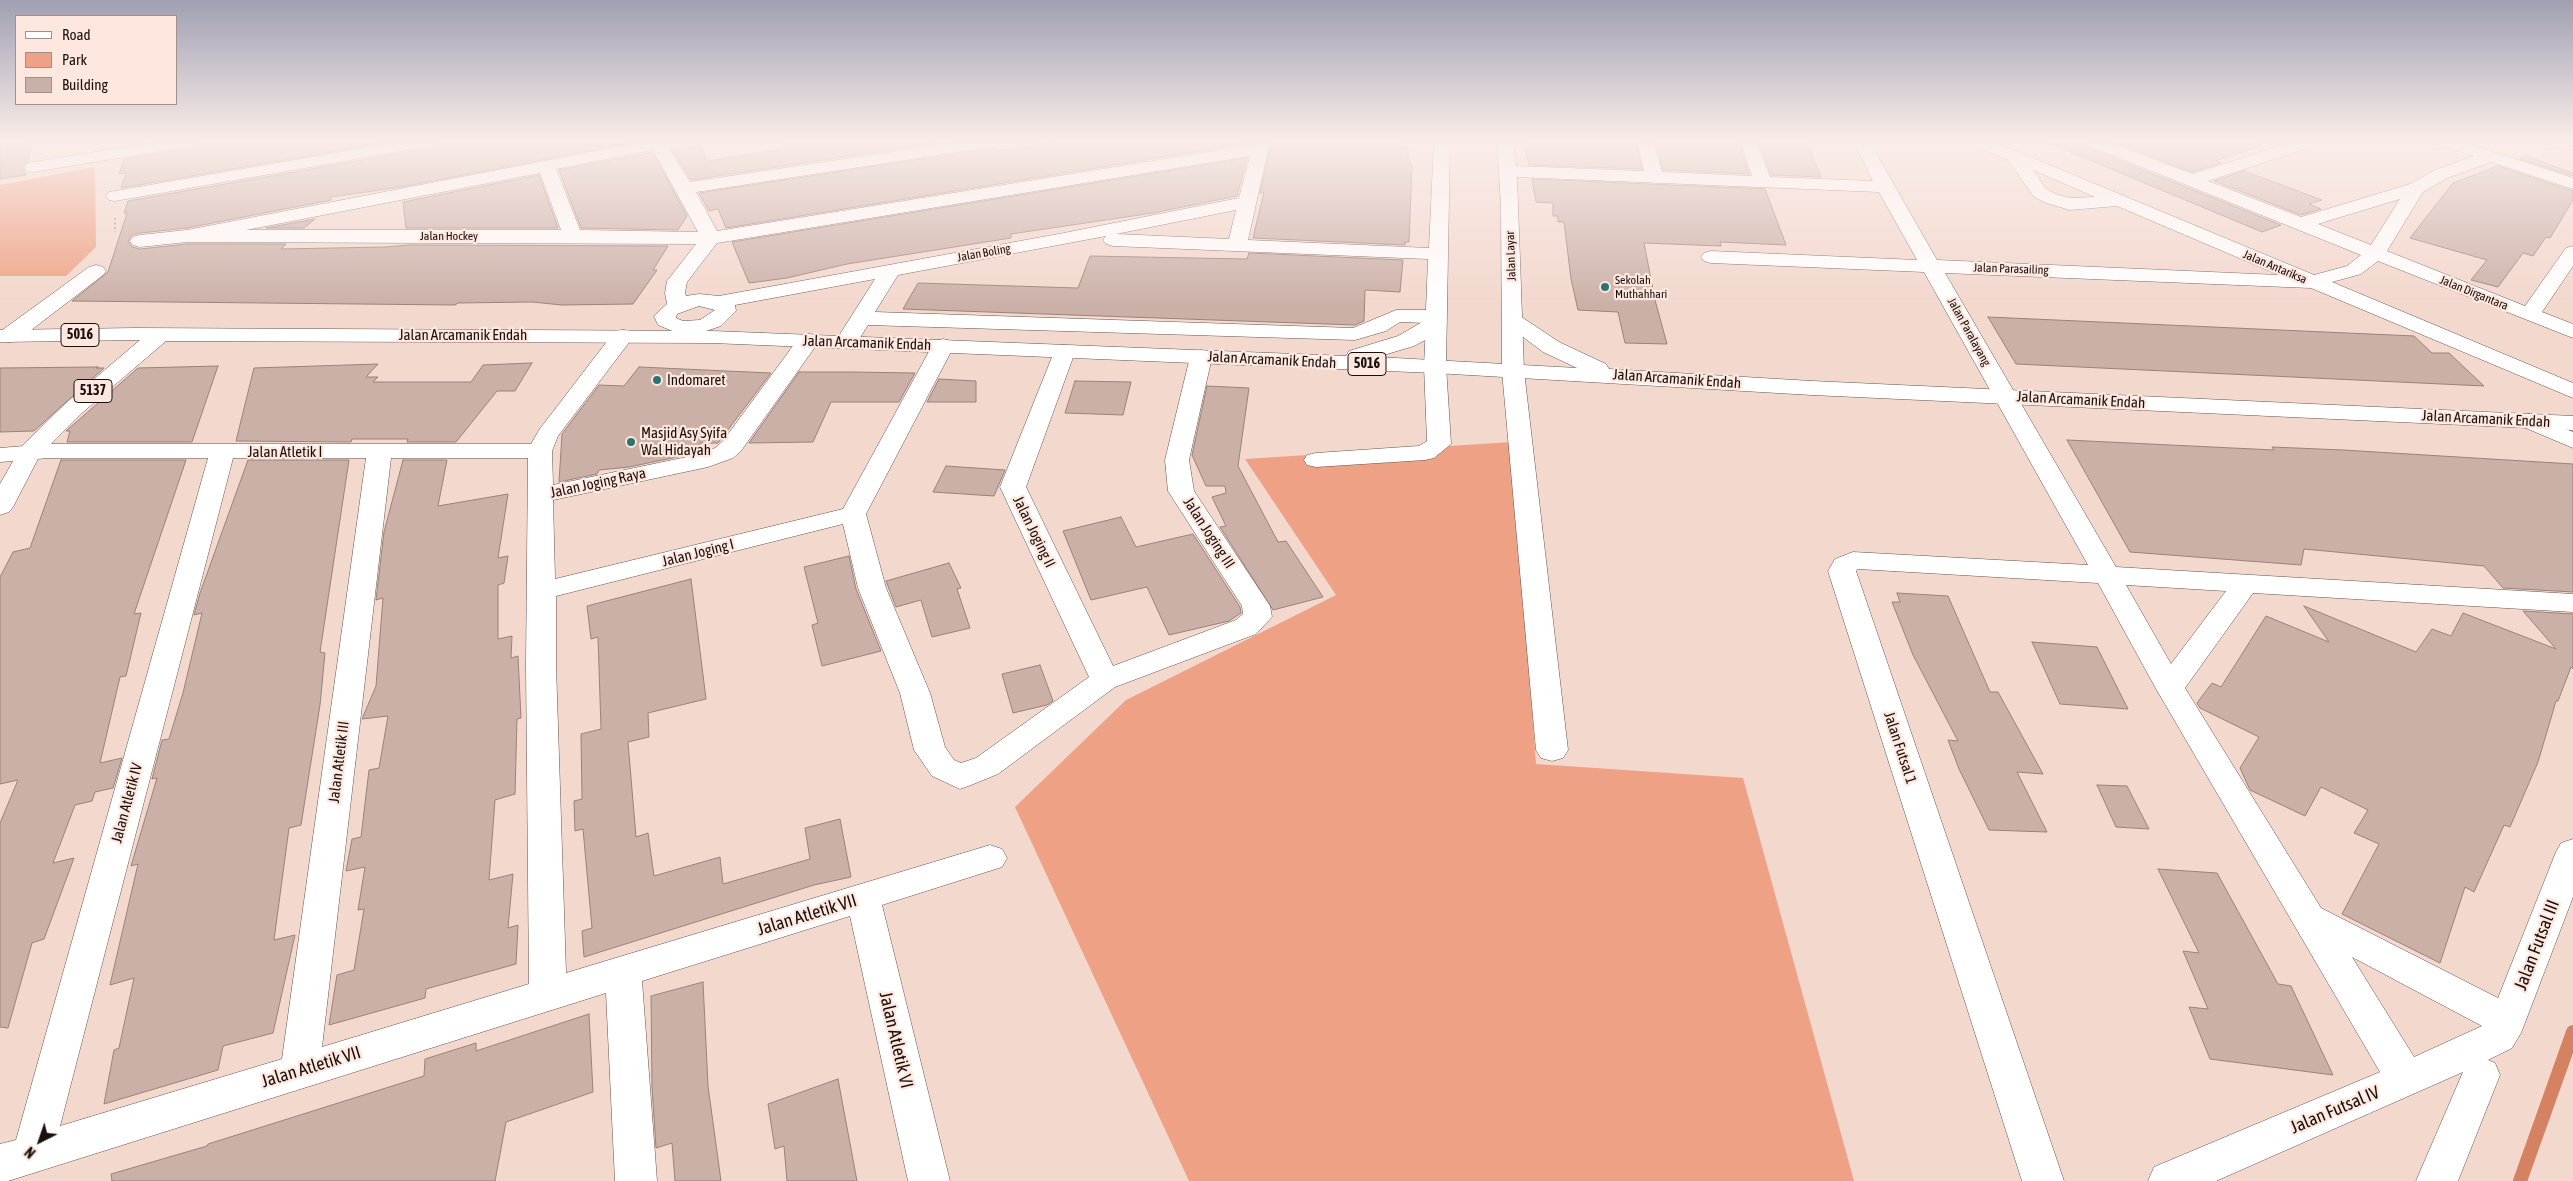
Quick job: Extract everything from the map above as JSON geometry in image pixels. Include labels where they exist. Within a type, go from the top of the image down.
[{"type":"street","name":"Jalan Hockey","points":[[140,241],[187,236],[392,196]]},
{"type":"street","points":[[558,196],[573,236]]},
{"type":"street","points":[[671,311],[677,281],[707,242],[688,196]]},
{"type":"street","name":"Jalan Hockey","points":[[187,236],[573,236],[707,242],[969,196]]},
{"type":"street","points":[[1237,244],[1249,196]]},
{"type":"street","points":[[1316,460],[1425,453],[1434,449],[1439,444],[1435,366],[1440,196]]},
{"type":"street","name":"Jalan Layar","points":[[1508,196],[1513,371],[1552,750]]},
{"type":"street","name":"Jalan Paralayang","points":[[1890,196],[1932,266],[2170,687],[2406,1080]]},
{"type":"street","name":"Jalan Antariksa","points":[[2110,196],[2573,391]]},
{"type":"street","name":"Jalan Dirgantara","points":[[2233,196],[2573,332]]},
{"type":"street","points":[[2301,223],[2389,196]]},
{"type":"street","points":[[2312,282],[2354,270],[2376,253],[2411,196]]},
{"type":"street","name":"Jalan Boling","points":[[715,320],[892,269],[1064,239],[1248,202]]},
{"type":"street","points":[[1064,239],[1237,244],[1438,254]]},
{"type":"street","points":[[2529,315],[2573,252]]},
{"type":"street","name":"Jalan Parasailing","points":[[1710,257],[2312,282]]},
{"type":"street","points":[[846,342],[892,269]]},
{"type":"street","points":[[4,336],[96,271]]},
{"type":"street","points":[[646,336],[671,311],[699,300],[715,320]]},
{"type":"street","points":[[861,318],[1317,334],[1355,334],[1378,326],[1396,316],[1436,319]]},
{"type":"street","points":[[1334,363],[1406,341],[1425,331],[1436,319]]},
{"type":"street","name":"Jalan Arcamanik Endah","points":[[4,336],[160,334],[646,336],[715,320],[809,340],[1435,366],[1812,388],[2573,423]]},
{"type":"street","points":[[1513,320],[1550,347],[1610,375]]},
{"type":"street","name":"5137","points":[[0,507],[30,452],[74,408],[160,334]]},
{"type":"street","points":[[548,993],[541,665],[540,451],[547,434],[623,336]]},
{"type":"street","name":"Jalan Joging Raya","points":[[539,496],[708,460],[724,453],[732,446],[809,340]]},
{"type":"street","points":[[943,346],[854,514],[872,588],[915,693],[930,750],[943,768],[960,777],[986,766],[1105,680]]},
{"type":"street","name":"Jalan Joging II","points":[[1064,352],[1013,487],[1105,680]]},
{"type":"street","name":"Jalan Joging III","points":[[1105,680],[1246,627],[1258,617],[1256,606],[1181,491],[1177,460],[1201,357]]},
{"type":"street","points":[[2529,421],[2573,441]]},
{"type":"street","name":"Jalan Atletik I","points":[[0,456],[30,452],[540,451]]},
{"type":"street","name":"Jalan Atletik IV","points":[[16,1159],[222,452]]},
{"type":"street","name":"Jalan Atletik III","points":[[300,1071],[379,452]]},
{"type":"street","name":"Jalan Joging I","points":[[542,591],[854,514]]},
{"type":"street","name":"Jalan Futsal 1","points":[[2043,1181],[1842,571],[1845,565],[1853,560],[2107,574]]},
{"type":"street","points":[[2107,574],[2573,602]]},
{"type":"street","points":[[2170,687],[2246,583]]},
{"type":"street","name":"Jalan Futsal III","points":[[2504,1029],[2573,852]]},
{"type":"street","name":"Jalan Atletik VII","points":[[16,1159],[548,993],[623,972],[990,858]]},
{"type":"street","name":"Jalan Atletik VI","points":[[863,898],[929,1181]]},
{"type":"street","points":[[2307,917],[2504,1029]]},
{"type":"street","points":[[623,972],[632,1180]]},
{"type":"street","name":"Jalan Futsal IV","points":[[2169,1181],[2406,1080],[2504,1029]]},
{"type":"street","points":[[2437,1181],[2481,1075]]},
{"type":"path","points":[[96,271],[115,243],[115,196]]},
{"type":"green space","points":[[0,196],[95,196],[96,247],[66,276],[0,276]]},
{"type":"green space","points":[[1512,442],[1536,764],[1743,778],[1854,1181],[1189,1181],[1015,807],[1126,700],[1336,595],[1245,459]]},
{"type":"building","points":[[156,196],[337,196],[331,197],[331,200],[187,228],[132,235],[128,241],[132,247],[140,249],[187,244],[286,244],[281,249],[409,245],[668,246],[653,270],[657,270],[633,304],[562,305],[532,302],[458,303],[455,305],[72,301],[108,272],[127,213],[124,213],[128,201]]},
{"type":"building","points":[[433,196],[547,196],[558,228],[406,228],[403,202]]},
{"type":"building","points":[[569,196],[676,196],[687,216],[678,230],[581,228]]},
{"type":"building","points":[[701,196],[923,196],[726,228],[718,209],[709,211]]},
{"type":"building","points":[[1013,196],[1236,196],[1153,213],[1011,234],[1011,238],[847,264],[787,278],[749,283],[732,242]]},
{"type":"building","points":[[1263,196],[1411,196],[1409,242],[1405,242],[1405,245],[1253,238]]},
{"type":"building","points":[[1535,196],[1768,196],[1786,245],[1720,242],[1721,246],[1644,243],[1655,300],[1667,344],[1625,343],[1618,312],[1578,310],[1571,279],[1564,222],[1558,222],[1558,216],[1553,216],[1553,203],[1536,202]]},
{"type":"building","points":[[2176,196],[2209,196],[2281,225],[2262,232]]},
{"type":"building","points":[[2253,196],[2312,196],[2322,200],[2309,204],[2321,209],[2301,215]]},
{"type":"building","points":[[2443,196],[2573,196],[2573,200],[2550,238],[2546,237],[2533,256],[2523,253],[2498,287],[2471,280],[2487,260],[2410,238]]},
{"type":"building","points":[[315,219],[304,228],[266,228]]},
{"type":"building","points":[[1249,253],[1403,260],[1400,292],[1365,290],[1364,321],[1355,325],[903,309],[918,283],[1078,288],[1090,256],[1247,259]]},
{"type":"building","points":[[1988,317],[2414,336],[2432,353],[2449,353],[2484,386],[2016,364]]},
{"type":"building","points":[[532,363],[515,391],[497,391],[456,442],[407,442],[408,439],[352,439],[351,442],[236,441],[254,368],[378,364],[366,377],[378,377],[373,382],[471,382],[483,365]]},
{"type":"building","points":[[218,366],[192,442],[67,442],[70,431],[66,431],[138,368]]},
{"type":"building","points":[[98,367],[96,368],[104,368],[34,431],[0,432],[0,368]]},
{"type":"building","points":[[639,367],[771,373],[718,443],[700,443],[696,453],[629,467],[599,470],[597,474],[559,482],[562,434],[599,385],[624,386]]},
{"type":"building","points":[[799,372],[915,373],[899,402],[831,402],[813,442],[749,443]]},
{"type":"building","points":[[939,379],[976,381],[976,402],[927,402]]},
{"type":"building","points":[[1075,381],[1131,382],[1123,415],[1065,413]]},
{"type":"building","points":[[1207,386],[1249,388],[1238,466],[1278,542],[1286,541],[1323,597],[1273,610],[1220,527],[1226,526],[1212,497],[1226,493],[1225,486],[1206,486],[1192,455]]},
{"type":"building","points":[[2067,440],[2274,450],[2272,447],[2343,450],[2573,464],[2573,592],[2503,588],[2484,566],[2304,549],[2301,565],[2130,552]]},
{"type":"building","points":[[61,460],[186,460],[134,614],[141,613],[126,676],[120,677],[100,763],[122,758],[113,788],[95,792],[92,801],[75,805],[53,863],[74,858],[44,939],[32,943],[8,1028],[0,1027],[0,823],[18,780],[0,784],[0,577],[13,552],[30,548]]},
{"type":"building","points":[[248,460],[349,460],[320,652],[325,653],[320,705],[301,825],[289,828],[274,940],[295,935],[273,1033],[223,1046],[218,1070],[104,1104],[114,1050],[119,1048],[134,978],[110,985],[138,864],[131,866],[157,778],[152,779],[162,740],[169,739],[183,693],[202,613],[194,615],[200,593]]},
{"type":"building","points":[[403,460],[447,460],[438,506],[508,494],[498,558],[508,556],[504,583],[498,585],[498,639],[512,636],[511,658],[518,656],[521,718],[517,719],[515,794],[495,800],[489,880],[513,874],[508,928],[518,925],[516,964],[426,989],[425,998],[329,1025],[337,975],[354,970],[364,909],[358,910],[365,867],[346,871],[352,839],[361,837],[369,770],[379,768],[388,716],[362,719],[376,686],[383,598],[376,600],[384,532]]},
{"type":"building","points":[[946,466],[1005,470],[994,496],[933,492]]},
{"type":"building","points":[[1121,517],[1136,547],[1193,534],[1240,607],[1241,613],[1229,621],[1169,635],[1147,587],[1091,600],[1063,531]]},
{"type":"building","points":[[849,556],[856,589],[881,651],[822,666],[812,625],[818,623],[804,567]]},
{"type":"building","points":[[949,563],[961,588],[957,589],[970,628],[932,637],[921,600],[896,607],[886,581]]},
{"type":"building","points":[[691,579],[706,699],[648,713],[649,737],[628,742],[636,837],[648,833],[654,876],[720,857],[723,884],[810,859],[805,828],[840,819],[851,877],[814,885],[584,957],[582,931],[592,928],[583,829],[575,831],[574,801],[582,799],[581,734],[601,729],[598,637],[591,639],[587,606]]},
{"type":"building","points":[[1897,593],[1948,596],[1990,692],[1998,692],[2043,774],[2017,772],[2047,832],[1989,830],[1959,769],[1948,740],[1958,741],[1913,655],[1892,602],[1900,602]]},
{"type":"building","points":[[2304,606],[2416,652],[2432,629],[2451,636],[2463,613],[2556,649],[2523,611],[2573,614],[2573,669],[2571,667],[2558,701],[2556,701],[2538,762],[2510,827],[2504,825],[2474,892],[2465,887],[2440,963],[2342,914],[2379,844],[2354,833],[2368,810],[2321,787],[2305,816],[2250,790],[2240,768],[2259,737],[2200,708],[2197,703],[2212,683],[2221,687],[2266,616],[2329,642]]},
{"type":"building","points":[[2032,642],[2097,647],[2128,709],[2060,704]]},
{"type":"building","points":[[1040,665],[1053,701],[1047,705],[1013,713],[1002,674]]},
{"type":"building","points":[[2097,785],[2127,786],[2149,829],[2116,827]]},
{"type":"building","points":[[2158,869],[2217,873],[2278,984],[2291,986],[2333,1075],[2210,1059],[2189,1007],[2208,1009],[2183,951],[2199,953]]},
{"type":"building","points":[[703,982],[708,1086],[721,1181],[675,1181],[672,1143],[656,1148],[652,1086],[651,996]]},
{"type":"building","points":[[589,1014],[593,1092],[506,1122],[495,1181],[112,1181],[111,1174],[207,1146],[208,1144],[424,1076],[425,1059],[476,1043],[476,1051]]},
{"type":"building","points":[[838,1079],[857,1181],[787,1181],[784,1146],[775,1149],[768,1104]]},
{"type":"waterway","points":[[2520,1181],[2573,1032]]},
{"type":"place","name":"Sekolah Muthahhari","points":[[1605,287]]},
{"type":"place","name":"Indomaret","points":[[657,380]]},
{"type":"place","name":"Masjid Asy Syifa Wal Hidayah","points":[[631,442]]}]
